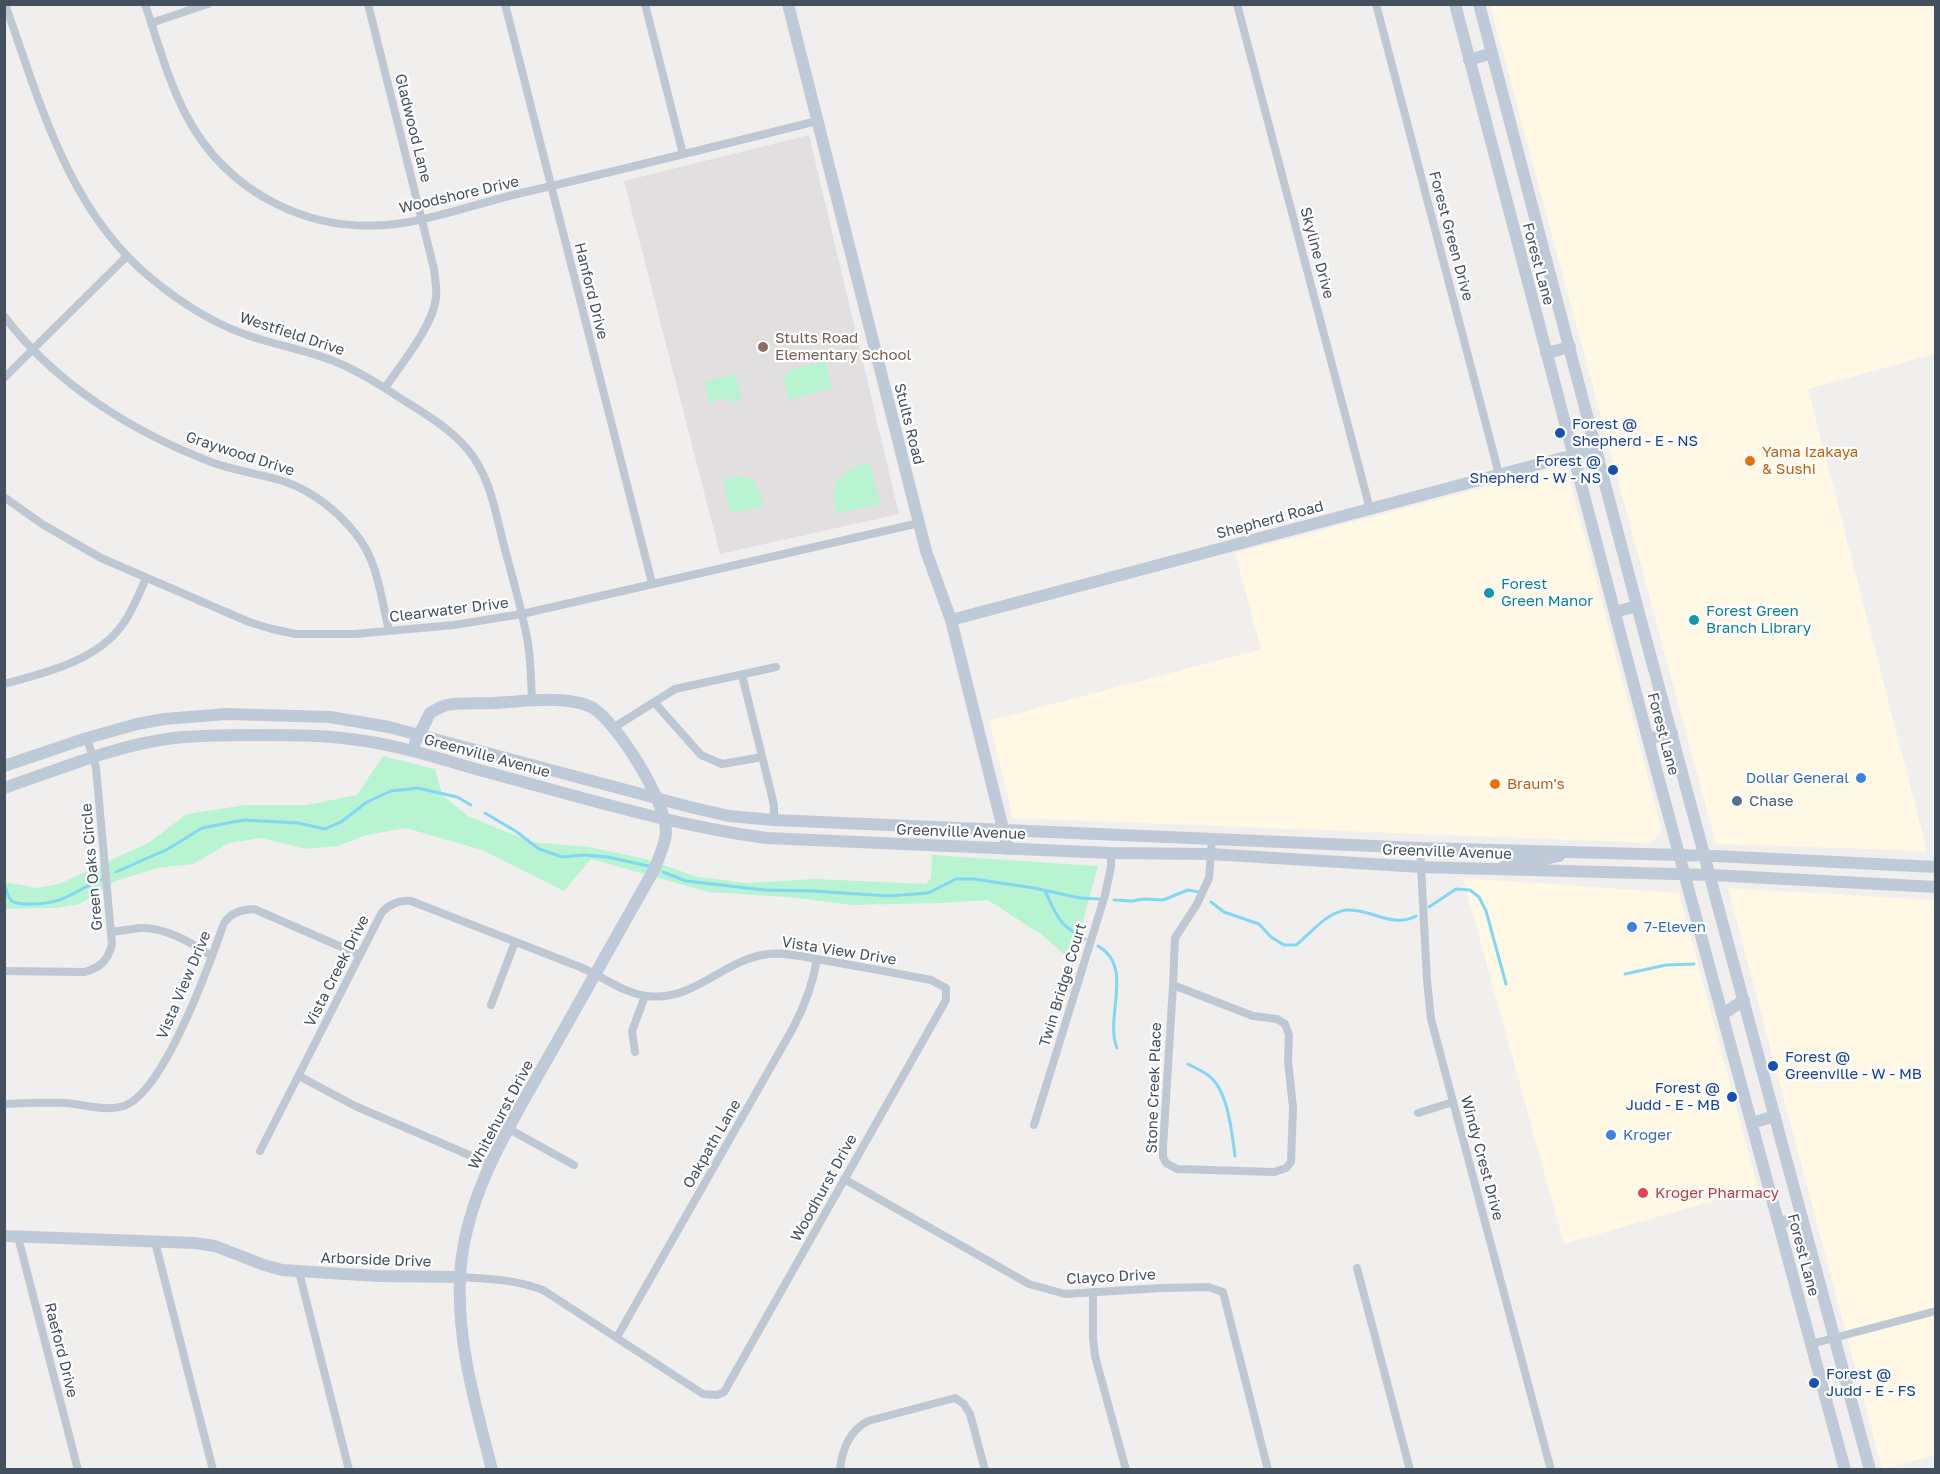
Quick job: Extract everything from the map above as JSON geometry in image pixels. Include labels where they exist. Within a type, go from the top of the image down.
[{"type":"main road","name":"Stults Road","points":[[788,4],[919,523],[932,571],[951,620],[1008,849]]},
{"type":"main road","name":"Forest Lane","points":[[1455,4],[1648,739],[1845,1470]]},
{"type":"main road","name":"Forest Lane","points":[[1479,4],[1870,1470]]},
{"type":"main road","points":[[1469,60],[1492,53]]},
{"type":"main road","points":[[1546,353],[1569,347]]},
{"type":"main road","name":"Shepherd Road","points":[[951,620],[1596,449]]},
{"type":"main road","points":[[1615,612],[1638,606]]},
{"type":"main road","name":"Whitehurst Drive","points":[[412,751],[430,713],[439,707],[532,700],[580,703],[593,708],[613,728],[649,780],[658,798],[664,820],[665,841],[655,867],[490,1164],[469,1220],[460,1277],[461,1330],[468,1377],[492,1470]]},
{"type":"main road","name":"Greenville Avenue","points":[[4,766],[137,723],[164,719],[227,714],[344,718],[389,727],[713,813],[774,819],[1420,848],[1679,855],[1935,867]]},
{"type":"main road","points":[[1648,739],[1672,733]]},
{"type":"main road","name":"Greenville Avenue","points":[[4,788],[93,758],[145,743],[174,738],[213,735],[338,737],[412,751],[664,820],[766,838],[1111,853],[1210,854],[1422,867],[1711,875],[1935,887]]},
{"type":"main road","points":[[1502,869],[1510,860],[1549,859],[1565,852]]},
{"type":"main road","points":[[1913,885],[1915,866]]},
{"type":"main road","points":[[1723,1014],[1744,1000]]},
{"type":"main road","points":[[1752,1123],[1775,1116]]},
{"type":"main road","points":[[1779,1223],[1802,1217]]},
{"type":"main road","name":"Arborside Drive","points":[[4,1236],[195,1243],[215,1246],[264,1265],[299,1272],[460,1277]]},
{"type":"street","name":"Westfield Drive","points":[[5,4],[55,144],[74,184],[95,216],[127,256],[151,279],[185,304],[221,324],[249,336],[333,360],[353,369],[438,422],[458,439],[474,458],[493,500],[522,614],[528,644],[532,700]]},
{"type":"street","name":"Woodshore Drive","points":[[145,4],[186,115],[201,139],[227,170],[275,205],[311,218],[344,224],[391,224],[422,219],[817,121]]},
{"type":"street","points":[[151,23],[208,4]]},
{"type":"street","name":"Gladwood Lane","points":[[368,4],[434,269],[436,298],[425,328],[385,388]]},
{"type":"street","name":"Hanford Drive","points":[[505,4],[652,583]]},
{"type":"street","points":[[645,4],[683,154]]},
{"type":"street","name":"Skyline Drive","points":[[1237,4],[1370,509]]},
{"type":"street","name":"Forest Green Drive","points":[[1376,4],[1499,474]]},
{"type":"street","points":[[4,378],[127,256]]},
{"type":"street","name":"Graywood Drive","points":[[4,316],[33,349],[64,378],[101,406],[135,427],[213,462],[286,482],[307,491],[341,517],[368,552],[375,570],[389,631]]},
{"type":"street","name":"Clearwater Drive","points":[[4,497],[75,544],[146,578],[249,622],[296,634],[389,631],[454,625],[522,614],[919,523]]},
{"type":"street","points":[[4,684],[78,660],[104,644],[122,626],[146,578]]},
{"type":"street","points":[[613,728],[675,689],[776,668]]},
{"type":"street","points":[[741,675],[774,805],[774,819]]},
{"type":"street","points":[[654,702],[678,732],[701,755],[722,764],[762,757]]},
{"type":"street","name":"Green Oaks Circle","points":[[4,971],[85,972],[98,968],[108,957],[112,945],[96,768],[87,738]]},
{"type":"street","name":"Stone Creek Place","points":[[1173,985],[1252,1016],[1277,1019],[1285,1024],[1289,1035],[1288,1060],[1293,1108],[1291,1162],[1286,1168],[1274,1172],[1177,1169],[1166,1163],[1163,1157],[1175,938],[1197,904],[1209,878],[1212,839]]},
{"type":"street","name":"Windy Crest Drive","points":[[1420,848],[1425,964],[1431,1018],[1551,1470]]},
{"type":"street","name":"Twin Bridge Court","points":[[1034,1125],[1105,895],[1111,867],[1111,853]]},
{"type":"street","name":"Vista Creek Drive","points":[[260,1151],[382,912],[389,906],[402,900],[411,901],[595,974]]},
{"type":"street","name":"Vista View Drive","points":[[4,1104],[65,1103],[112,1108],[124,1106],[134,1100],[149,1084],[167,1057],[187,1018],[224,923],[231,915],[243,910],[254,909],[360,955]]},
{"type":"street","points":[[111,932],[142,928],[166,932],[212,956]]},
{"type":"street","points":[[491,1005],[515,942]]},
{"type":"street","name":"Vista View Drive","points":[[595,974],[618,987],[645,996],[662,997],[689,991],[726,968],[760,956],[783,954],[931,980],[946,988]]},
{"type":"street","name":"Oakpath Lane","points":[[617,1337],[806,1004],[814,980],[817,959]]},
{"type":"street","name":"Woodhurst Drive","points":[[717,1395],[728,1386],[946,1000],[946,988]]},
{"type":"street","points":[[635,1052],[633,1031],[645,996]]},
{"type":"street","points":[[299,1076],[354,1106],[490,1164]]},
{"type":"street","points":[[1418,1113],[1453,1102]]},
{"type":"street","points":[[509,1129],[574,1165]]},
{"type":"street","name":"Clayco Drive","points":[[844,1179],[1022,1281],[1065,1294],[1208,1287],[1223,1292],[1268,1470]]},
{"type":"street","name":"Raeford Drive","points":[[18,1237],[78,1470]]},
{"type":"street","points":[[154,1242],[213,1470]]},
{"type":"street","points":[[1357,1268],[1410,1470]]},
{"type":"street","points":[[299,1272],[350,1470]]},
{"type":"street","name":"Arborside Drive","points":[[460,1277],[525,1282],[543,1290],[703,1394],[717,1395]]},
{"type":"street","points":[[1093,1293],[1092,1338],[1095,1356],[1126,1470]]},
{"type":"street","points":[[1811,1344],[1935,1311]]},
{"type":"street","points":[[840,1470],[841,1454],[858,1426],[868,1421],[955,1398],[964,1404],[970,1414],[985,1470]]},
{"type":"shaded area","points":[[1490,5],[1935,5],[1935,354],[1808,389],[1927,851],[1716,844]]},
{"type":"shaded area","name":"Stults Road Elementary School","points":[[809,135],[899,514],[720,554],[624,181]]},
{"type":"shaded area","points":[[1566,466],[1662,831],[1651,843],[1013,818],[989,721],[1261,649],[1235,553]]},
{"type":"shaded area","points":[[1463,878],[1679,893],[1758,1188],[1564,1244]]},
{"type":"shaded area","points":[[1728,888],[1935,900],[1935,1455],[1882,1469]]},
{"type":"green space","points":[[825,361],[832,389],[789,400],[783,376],[789,374],[789,370]]},
{"type":"green space","points":[[735,374],[742,399],[728,403],[726,398],[709,403],[704,382]]},
{"type":"green space","points":[[869,462],[880,502],[878,505],[836,514],[834,489],[836,484],[848,472]]},
{"type":"green space","points":[[738,476],[750,479],[757,485],[764,507],[730,511],[723,480]]},
{"type":"green space","points":[[383,756],[435,769],[442,795],[468,816],[531,842],[589,847],[642,858],[698,877],[747,883],[815,879],[926,884],[931,878],[932,855],[1098,866],[1072,961],[1042,935],[988,900],[853,905],[787,897],[708,892],[591,859],[564,891],[482,850],[406,828],[366,835],[338,846],[307,849],[261,838],[229,843],[193,864],[157,868],[116,881],[80,904],[55,908],[5,909],[4,882],[36,888],[59,884],[148,843],[187,814],[246,805],[307,805],[357,795]]},
{"type":"waterway","points":[[116,872],[168,849],[202,828],[244,820],[298,823],[325,829],[341,822],[367,802],[391,791],[418,788],[457,797],[471,805]]},
{"type":"waterway","points":[[485,813],[517,832],[539,849],[562,857],[584,855],[608,857],[648,866]]},
{"type":"waterway","points":[[663,872],[686,881],[764,890],[889,896],[928,893],[956,879],[974,879],[1080,898],[1099,899]]},
{"type":"waterway","points":[[4,883],[8,896],[13,902],[40,904],[67,897],[102,879]]},
{"type":"waterway","points":[[1429,907],[1456,889],[1470,890],[1479,897],[1486,911],[1506,984]]},
{"type":"waterway","points":[[1114,900],[1163,900],[1188,890],[1199,892]]},
{"type":"waterway","points":[[1045,891],[1060,920],[1085,939]]},
{"type":"waterway","points":[[1211,902],[1224,912],[1259,924],[1271,937],[1284,945],[1296,945],[1325,919],[1346,910],[1398,920],[1416,916]]},
{"type":"waterway","points":[[1098,946],[1109,955],[1115,966],[1117,979],[1114,1036],[1117,1048]]},
{"type":"waterway","points":[[1625,974],[1666,965],[1694,964]]},
{"type":"waterway","points":[[1188,1064],[1209,1076],[1221,1091],[1228,1113],[1235,1156]]},
{"type":"place","name":"Stults Road Elementary School","points":[[763,347]]},
{"type":"place","name":"Forest @ Shepherd - E - NS","points":[[1560,433]]},
{"type":"place","name":"Yama Izakaya & Sushi","points":[[1750,461]]},
{"type":"place","name":"Forest @ Shepherd - W - NS","points":[[1613,470]]},
{"type":"place","name":"Forest Green Manor","points":[[1489,593]]},
{"type":"place","name":"Forest Green Branch Library","points":[[1694,620]]},
{"type":"place","name":"Dollar General","points":[[1861,778]]},
{"type":"place","name":"Braum's","points":[[1495,784]]},
{"type":"place","name":"Chase","points":[[1737,801]]},
{"type":"place","name":"7-Eleven","points":[[1632,927]]},
{"type":"place","name":"Forest @ Greenville - W - MB","points":[[1773,1066]]},
{"type":"place","name":"Forest @ Judd - E - MB","points":[[1732,1097]]},
{"type":"place","name":"Kroger","points":[[1611,1135]]},
{"type":"place","name":"Kroger Pharmacy","points":[[1643,1193]]},
{"type":"place","name":"Forest @ Judd - E - FS","points":[[1814,1383]]}]
